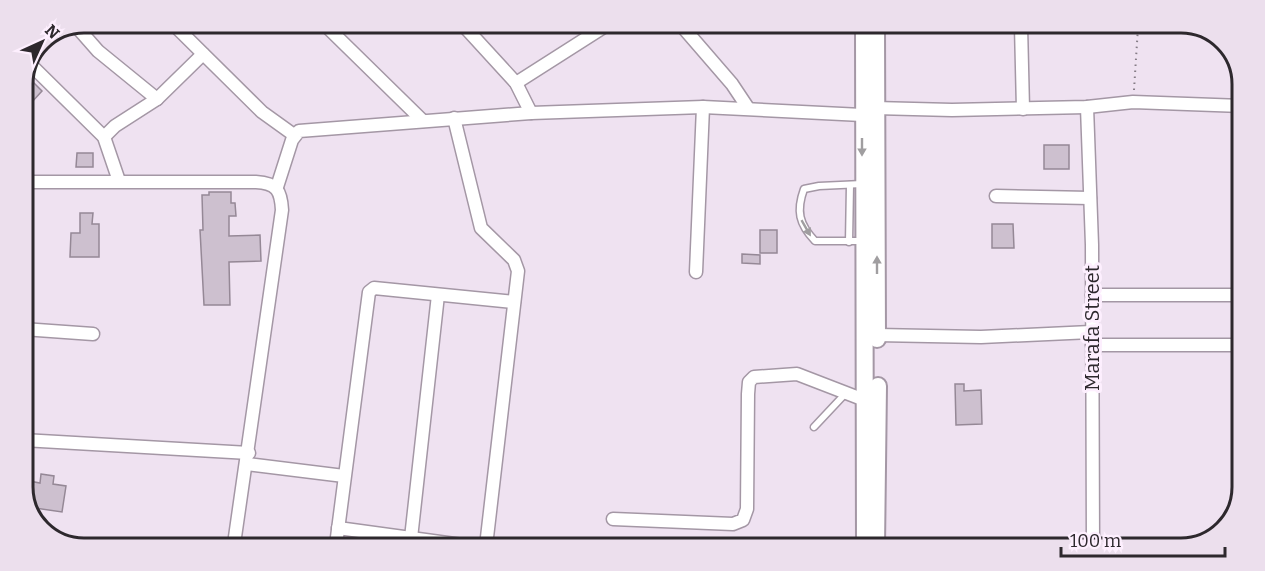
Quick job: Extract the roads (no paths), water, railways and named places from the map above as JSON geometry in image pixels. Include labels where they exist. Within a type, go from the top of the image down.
[{"type":"main road","points":[[864,33],[868,112],[856,185],[863,211],[877,335],[866,538]]},
{"type":"main road","points":[[875,33],[868,112],[863,211],[856,242],[872,450],[876,538]]},
{"type":"street","points":[[82,33],[98,51],[157,99]]},
{"type":"street","points":[[182,33],[262,112],[294,135]]},
{"type":"street","points":[[333,33],[423,121]]},
{"type":"street","points":[[470,33],[516,83],[531,113]]},
{"type":"street","points":[[516,83],[594,33]]},
{"type":"street","points":[[688,33],[732,84],[748,108]]},
{"type":"street","points":[[1021,33],[1023,109]]},
{"type":"street","points":[[104,137],[115,126],[157,99],[203,54]]},
{"type":"street","points":[[35,69],[104,137],[119,181]]},
{"type":"street","points":[[277,187],[294,135],[299,131],[531,113],[703,107],[748,108],[823,115],[1087,107],[1133,102],[1232,106]]},
{"type":"street","points":[[696,272],[703,107]]},
{"type":"street","name":"Marafa Street","points":[[1087,107],[1092,295],[1093,538]]},
{"type":"street","points":[[454,118],[481,228],[486,236],[514,260],[518,271],[487,538]]},
{"type":"street","points":[[33,182],[268,182],[277,187],[281,194],[282,210],[235,538]]},
{"type":"street","points":[[996,196],[1090,198]]},
{"type":"street","points":[[337,538],[369,292],[374,288],[514,302]]},
{"type":"street","points":[[338,528],[411,538],[438,295]]},
{"type":"street","points":[[1092,295],[1232,296]]},
{"type":"street","points":[[33,330],[93,334]]},
{"type":"street","points":[[877,335],[981,337],[1091,332]]},
{"type":"street","points":[[1092,345],[1232,345]]},
{"type":"street","points":[[613,519],[733,524],[743,520],[747,509],[750,382],[754,377],[797,375],[867,401]]},
{"type":"street","points":[[33,442],[248,459],[344,476]]},
{"type":"lane","points":[[856,185],[819,186],[804,189],[798,207],[803,229],[815,241],[856,242]]},
{"type":"lane","points":[[814,427],[845,394]]}]
